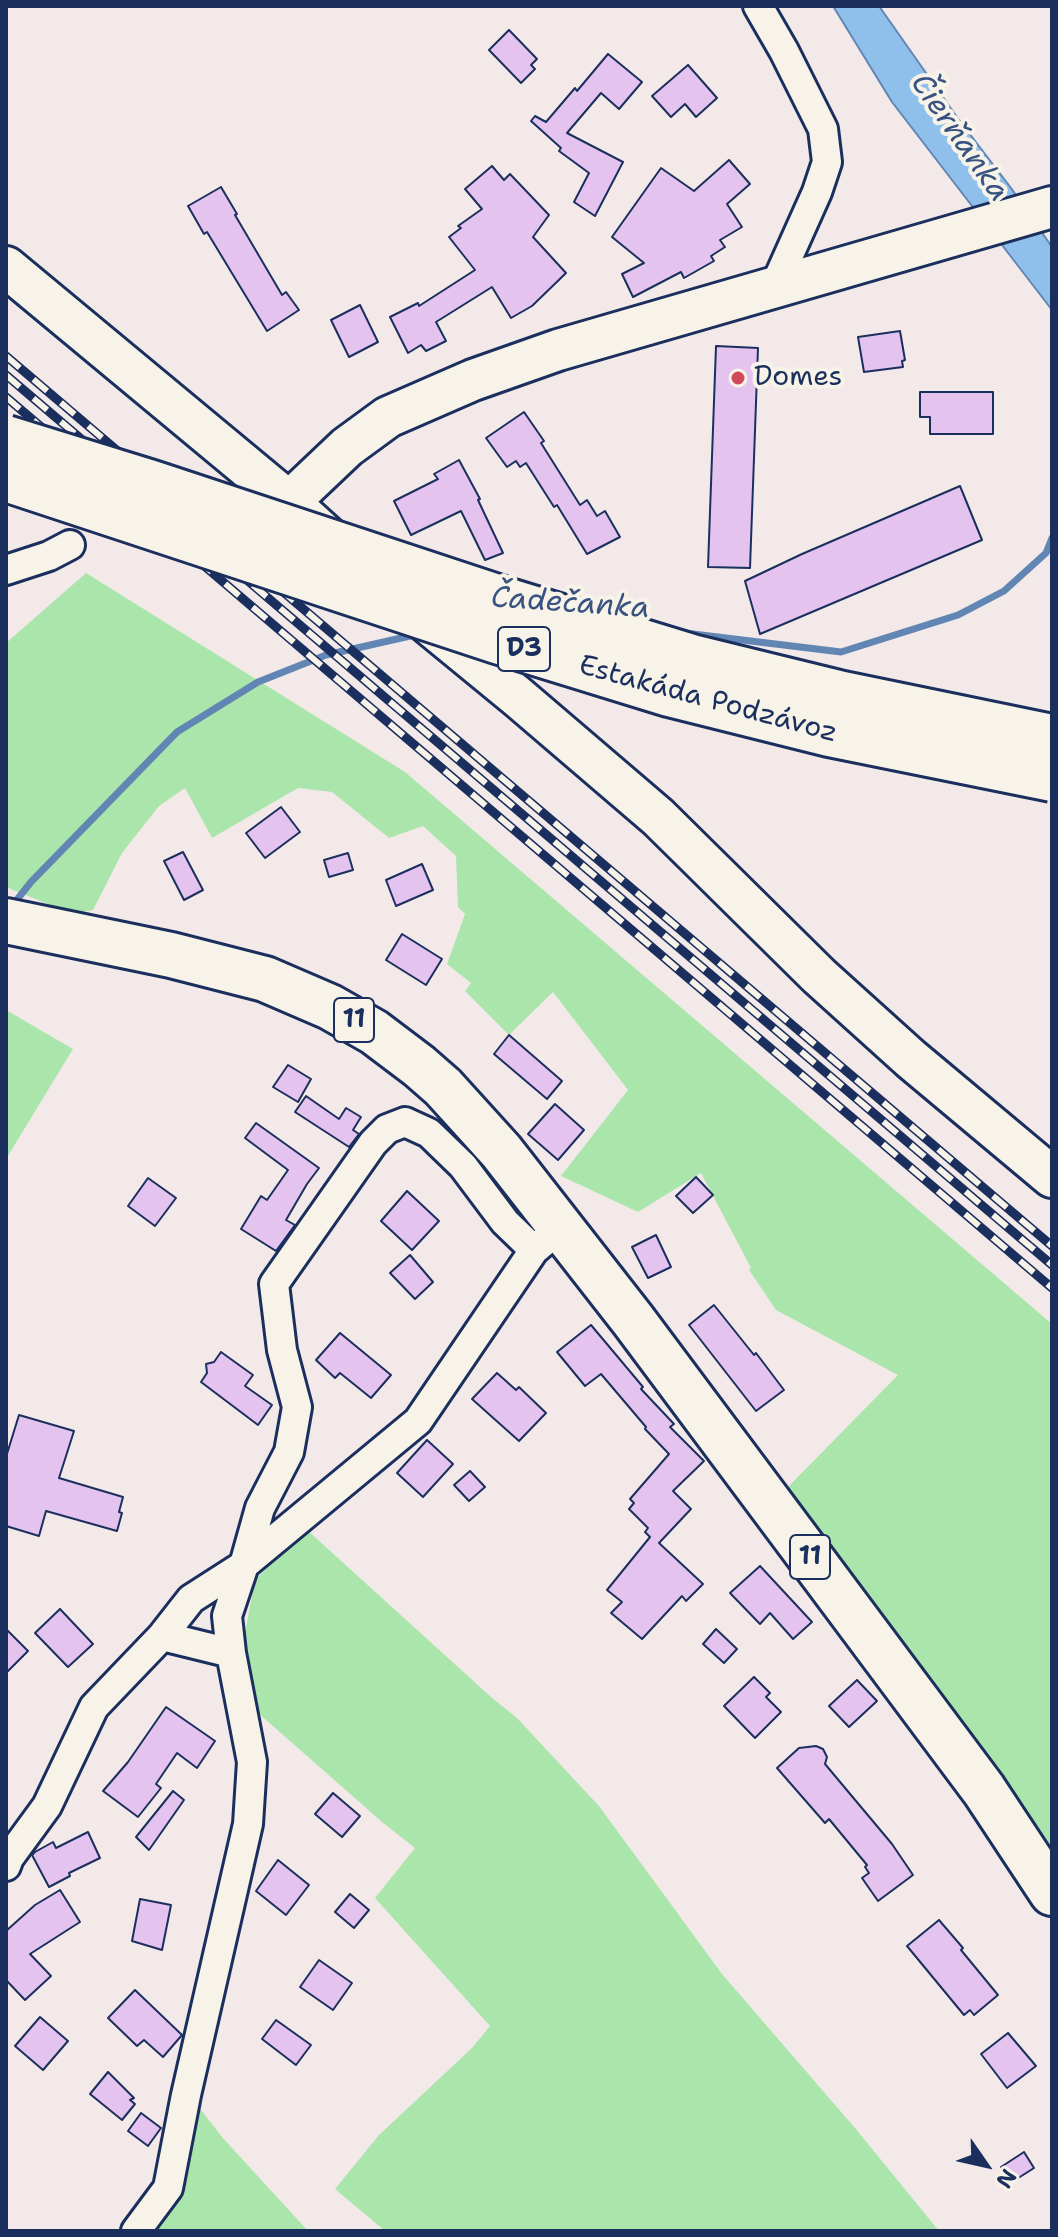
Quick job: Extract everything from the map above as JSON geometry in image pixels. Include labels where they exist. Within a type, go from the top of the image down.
[{"type":"main road","name":"Estakáda Podzávoz","points":[[6,438],[692,657],[843,694],[1052,737]]},
{"type":"main road","name":"Estakáda Podzávoz","points":[[6,479],[497,641],[669,694],[829,734],[1052,779]]},
{"type":"main road","name":"11","points":[[6,921],[186,958],[265,979],[354,1020],[396,1048],[443,1087],[501,1151],[548,1238],[689,1394],[984,1790],[1052,1893]]},
{"type":"street","points":[[758,6],[823,129],[827,162],[817,192],[774,288]]},
{"type":"street","points":[[289,502],[347,447],[388,417],[428,398],[558,350],[1052,207]]},
{"type":"street","points":[[6,267],[289,502],[356,563],[658,817],[819,976],[911,1059],[1052,1177]]},
{"type":"street","points":[[6,570],[49,556],[70,545]]},
{"type":"street","points":[[6,1866],[47,1806],[94,1707],[162,1636],[191,1599],[244,1565],[418,1421],[548,1238],[505,1222],[463,1166],[429,1133],[405,1122],[387,1129],[373,1143],[274,1284],[282,1350],[297,1407],[289,1452],[260,1508],[244,1565],[227,1616],[252,1762],[248,1824],[168,2188],[136,2231]]},
{"type":"street","points":[[162,1636],[231,1653]]},
{"type":"green space","points":[[86,573],[405,772],[1052,1324],[1052,1893],[786,1489],[898,1375],[776,1310],[749,1270],[751,1268],[701,1173],[638,1212],[561,1176],[628,1090],[553,992],[509,1035],[465,991],[471,983],[447,964],[465,914],[458,907],[456,856],[423,826],[389,838],[332,792],[298,788],[212,838],[185,788],[159,806],[122,853],[93,910],[72,914],[6,887],[6,643]]},
{"type":"green space","points":[[6,1010],[73,1049],[6,1159]]},
{"type":"green space","points":[[306,1529],[517,1718],[599,1806],[722,1974],[939,2231],[385,2231],[335,2189],[379,2135],[472,2048],[490,2026],[375,1898],[415,1848],[257,1712],[244,1638],[255,1580]]},
{"type":"green space","points":[[198,2106],[222,2137],[308,2231],[143,2231],[174,2186],[191,2148]]},
{"type":"water","name":"Čierňanka","points":[[833,6],[879,6],[1011,188],[1052,247],[1052,310],[892,102]]},
{"type":"building","points":[[509,30],[537,59],[531,65],[535,69],[521,83],[489,50]]},
{"type":"building","points":[[608,54],[642,82],[619,109],[601,93],[567,133],[623,162],[595,216],[574,202],[589,173],[559,151],[561,148],[531,121],[535,116],[546,122]]},
{"type":"building","points":[[688,65],[717,98],[696,117],[685,104],[671,117],[652,96]]},
{"type":"building","points":[[729,160],[750,184],[727,204],[742,227],[720,240],[725,247],[711,256],[714,261],[684,278],[681,272],[633,297],[622,274],[644,263],[612,237],[661,168],[694,191]]},
{"type":"building","points":[[492,166],[504,180],[510,174],[549,215],[533,237],[566,273],[532,306],[511,318],[492,287],[436,322],[446,341],[426,351],[421,345],[408,353],[390,317],[418,303],[419,306],[475,270],[449,237],[461,228],[458,226],[482,209],[465,189]]},
{"type":"building","points":[[221,187],[282,295],[286,292],[299,310],[267,331],[188,206]]},
{"type":"building","points":[[360,305],[378,342],[349,357],[331,320]]},
{"type":"building","points":[[900,331],[905,360],[902,361],[903,367],[864,372],[858,337]]},
{"type":"building","points":[[716,346],[758,348],[750,568],[708,567]]},
{"type":"building","points":[[920,392],[993,392],[993,434],[930,434],[930,417],[920,417]]},
{"type":"building","points":[[524,412],[580,505],[587,500],[597,516],[605,511],[620,537],[587,554],[526,463],[520,467],[516,461],[507,467],[486,438]]},
{"type":"building","points":[[459,460],[503,553],[485,560],[461,511],[411,535],[394,501],[438,479],[434,474]]},
{"type":"building","points":[[960,486],[982,540],[760,634],[745,581]]},
{"type":"building","points":[[281,807],[300,832],[265,858],[246,833]]},
{"type":"building","points":[[183,852],[203,890],[184,900],[164,861]]},
{"type":"building","points":[[348,853],[353,870],[329,877],[324,860]]},
{"type":"building","points":[[422,864],[433,890],[396,906],[386,880]]},
{"type":"building","points":[[402,934],[442,959],[426,985],[386,960]]},
{"type":"building","points":[[509,1035],[562,1081],[547,1099],[494,1054]]},
{"type":"building","points":[[288,1065],[311,1079],[298,1102],[273,1087]]},
{"type":"building","points":[[306,1096],[339,1119],[346,1108],[361,1117],[353,1130],[359,1134],[349,1147],[295,1112]]},
{"type":"building","points":[[555,1104],[584,1130],[558,1160],[528,1134]]},
{"type":"building","points":[[256,1123],[319,1168],[286,1220],[295,1225],[276,1251],[241,1229],[261,1196],[267,1200],[288,1170],[245,1138]]},
{"type":"building","points":[[696,1177],[713,1195],[693,1213],[676,1196]]},
{"type":"building","points":[[148,1178],[176,1198],[155,1226],[128,1206]]},
{"type":"building","points":[[407,1191],[439,1221],[412,1250],[381,1221]]},
{"type":"building","points":[[656,1235],[671,1267],[648,1278],[632,1247]]},
{"type":"building","points":[[410,1255],[433,1282],[415,1299],[390,1273]]},
{"type":"building","points":[[714,1305],[784,1390],[756,1411],[689,1325]]},
{"type":"building","points":[[591,1325],[643,1387],[641,1389],[674,1424],[670,1427],[704,1461],[673,1491],[691,1509],[659,1543],[703,1584],[686,1601],[682,1596],[642,1639],[611,1613],[622,1602],[607,1590],[650,1537],[645,1532],[648,1528],[629,1509],[634,1503],[630,1499],[669,1454],[601,1374],[585,1386],[557,1352]]},
{"type":"building","points":[[340,1333],[391,1375],[371,1398],[340,1373],[335,1378],[316,1360]]},
{"type":"building","points":[[221,1352],[253,1375],[245,1386],[272,1405],[258,1425],[201,1382],[207,1373],[206,1364],[214,1362]]},
{"type":"building","points":[[497,1373],[516,1390],[519,1387],[546,1413],[519,1441],[472,1399]]},
{"type":"building","points":[[19,1415],[74,1431],[59,1478],[123,1497],[117,1531],[46,1511],[39,1536],[6,1526],[6,1457]]},
{"type":"building","points":[[427,1440],[453,1464],[423,1497],[397,1473]]},
{"type":"building","points":[[470,1471],[485,1487],[469,1501],[454,1485]]},
{"type":"building","points":[[760,1566],[812,1622],[793,1639],[770,1613],[760,1624],[730,1593]]},
{"type":"building","points":[[60,1609],[93,1644],[68,1667],[35,1633]]},
{"type":"building","points":[[6,1629],[28,1651],[6,1673]]},
{"type":"building","points":[[716,1629],[737,1649],[724,1663],[703,1644]]},
{"type":"building","points":[[754,1677],[770,1693],[766,1697],[781,1712],[755,1738],[724,1706]]},
{"type":"building","points":[[857,1680],[877,1701],[849,1727],[829,1706]]},
{"type":"building","points":[[166,1707],[215,1741],[197,1768],[177,1753],[156,1784],[161,1788],[138,1817],[103,1791],[128,1762]]},
{"type":"building","points":[[816,1746],[823,1749],[827,1757],[825,1764],[892,1844],[913,1875],[878,1901],[862,1878],[869,1873],[865,1867],[867,1865],[829,1819],[825,1823],[777,1768],[799,1748]]},
{"type":"building","points":[[173,1791],[184,1800],[149,1850],[136,1837]]},
{"type":"building","points":[[333,1793],[360,1816],[342,1837],[315,1814]]},
{"type":"building","points":[[88,1832],[100,1858],[49,1887],[32,1855],[53,1842],[56,1848]]},
{"type":"building","points":[[278,1860],[309,1885],[286,1915],[256,1891]]},
{"type":"building","points":[[60,1890],[80,1922],[30,1954],[51,1976],[25,2000],[6,1980],[6,1931],[35,1905]]},
{"type":"building","points":[[350,1894],[369,1910],[354,1928],[335,1912]]},
{"type":"building","points":[[140,1899],[171,1905],[162,1950],[132,1941]]},
{"type":"building","points":[[939,1920],[998,1995],[974,2015],[970,2010],[964,2015],[907,1946]]},
{"type":"building","points":[[319,1960],[352,1983],[333,2010],[300,1987]]},
{"type":"building","points":[[135,1990],[182,2035],[163,2057],[144,2040],[137,2046],[108,2018]]},
{"type":"building","points":[[40,2017],[68,2041],[43,2070],[15,2046]]},
{"type":"building","points":[[276,2020],[311,2045],[296,2065],[262,2039]]},
{"type":"building","points":[[1008,2033],[1036,2066],[1007,2088],[981,2054]]},
{"type":"building","points":[[108,2072],[134,2098],[130,2100],[135,2104],[122,2120],[90,2094]]},
{"type":"building","points":[[141,2113],[161,2128],[148,2146],[128,2131]]},
{"type":"building","points":[[1024,2152],[1034,2168],[1012,2182],[1001,2167]]},
{"type":"waterway","name":"Čadečanka","points":[[685,633],[841,652],[958,615],[1004,591],[1046,553],[1052,538]]},
{"type":"waterway","name":"Čadečanka","points":[[12,906],[31,882],[177,732],[258,682],[326,655],[419,634]]},
{"type":"railway","points":[[6,356],[1052,1246]]},
{"type":"railway","points":[[6,375],[1052,1265]]},
{"type":"railway","points":[[6,397],[1052,1288]]},
{"type":"place","name":"Domes","points":[[738,378]]}]
